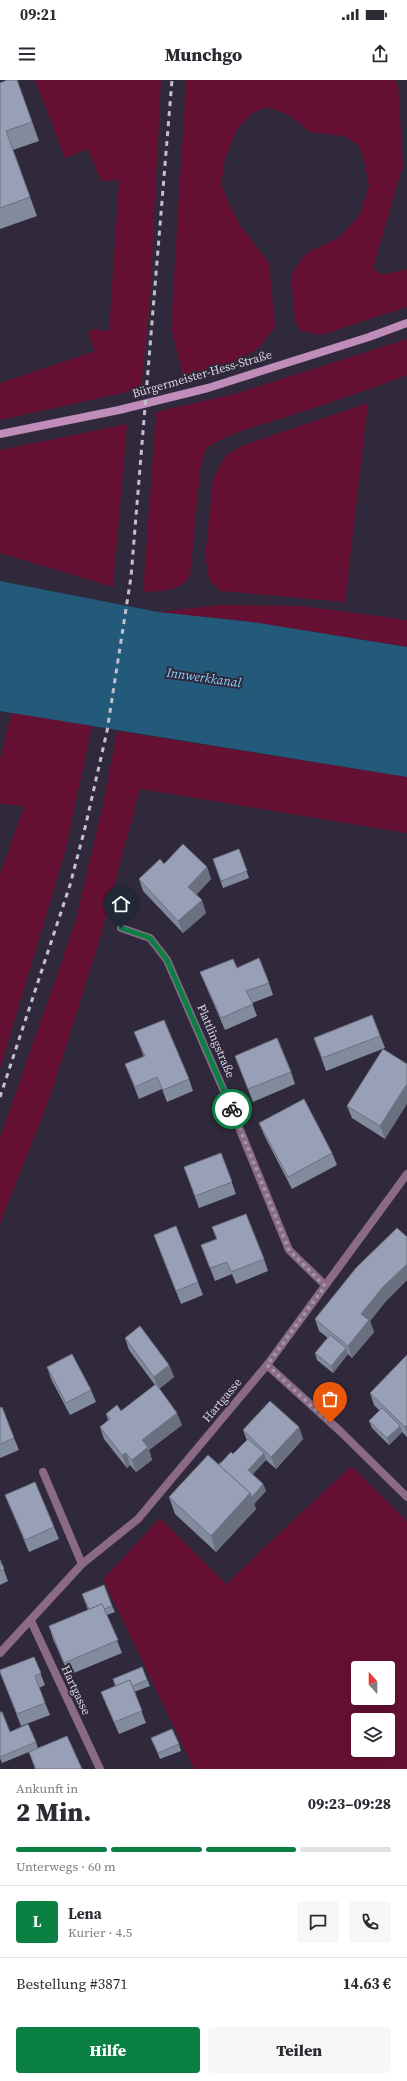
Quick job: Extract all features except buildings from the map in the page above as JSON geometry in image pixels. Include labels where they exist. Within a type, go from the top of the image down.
[{"type":"main road","name":"Bürgermeister-Hess-Straße","points":[[0,434],[119,410],[208,388],[369,337],[407,323]]},
{"type":"street","name":"Plattlingstraße","points":[[121,928],[150,938],[167,960],[228,1098],[289,1250],[325,1286]]},
{"type":"street","name":"Hartgasse","points":[[0,1653],[82,1564],[138,1519],[267,1365],[406,1176]]},
{"type":"street","points":[[267,1365],[341,1432],[407,1497]]},
{"type":"street","points":[[43,1472],[82,1564]]},
{"type":"street","name":"Hartgasse","points":[[31,1621],[100,1769]]},
{"type":"shaded area","points":[[35,80],[161,80],[150,299],[141,389],[0,420],[0,383],[95,351],[88,334],[92,329],[109,331],[119,180],[101,181],[88,149],[65,158]]},
{"type":"shaded area","points":[[186,80],[395,80],[398,86],[403,165],[373,268],[382,275],[407,269],[407,307],[321,335],[301,331],[295,321],[291,275],[306,253],[338,238],[360,215],[369,185],[359,145],[343,136],[310,132],[289,115],[267,107],[251,114],[236,131],[225,159],[221,184],[240,225],[269,263],[275,327],[259,348],[235,362],[187,376],[182,373],[171,327]]},
{"type":"shaded area","points":[[407,339],[407,375],[334,401],[246,429],[206,448],[200,471],[190,576],[181,585],[175,588],[162,591],[143,592],[156,412],[234,394]]},
{"type":"shaded area","points":[[368,403],[345,602],[221,591],[209,580],[205,556],[213,478],[226,455],[244,445]]},
{"type":"shaded area","points":[[127,424],[113,587],[0,553],[0,450]]},
{"type":"shaded area","points":[[219,605],[302,606],[407,620],[407,647],[252,622],[158,612]]},
{"type":"shaded area","points":[[12,712],[92,726],[65,852],[0,1069],[0,875],[24,806],[0,804],[0,759]]},
{"type":"shaded area","points":[[117,731],[407,777],[407,833],[140,789],[101,935],[51,1094],[0,1224],[0,1138],[75,923],[103,804]]},
{"type":"shaded area","points":[[351,1466],[407,1521],[407,1769],[194,1769],[103,1579],[160,1518],[226,1584]]},
{"type":"water","name":"Innwerkkanal","points":[[0,581],[158,612],[252,622],[407,647],[407,777],[0,711]]},
{"type":"railway","points":[[0,1097],[70,885],[85,828],[107,731],[131,577],[172,80]]},
{"type":"way so far","points":[[232,1109],[289,1250],[325,1286],[267,1365],[330,1423]]},
{"type":"route","points":[[121,928],[150,938],[167,960],[232,1109]]}]
